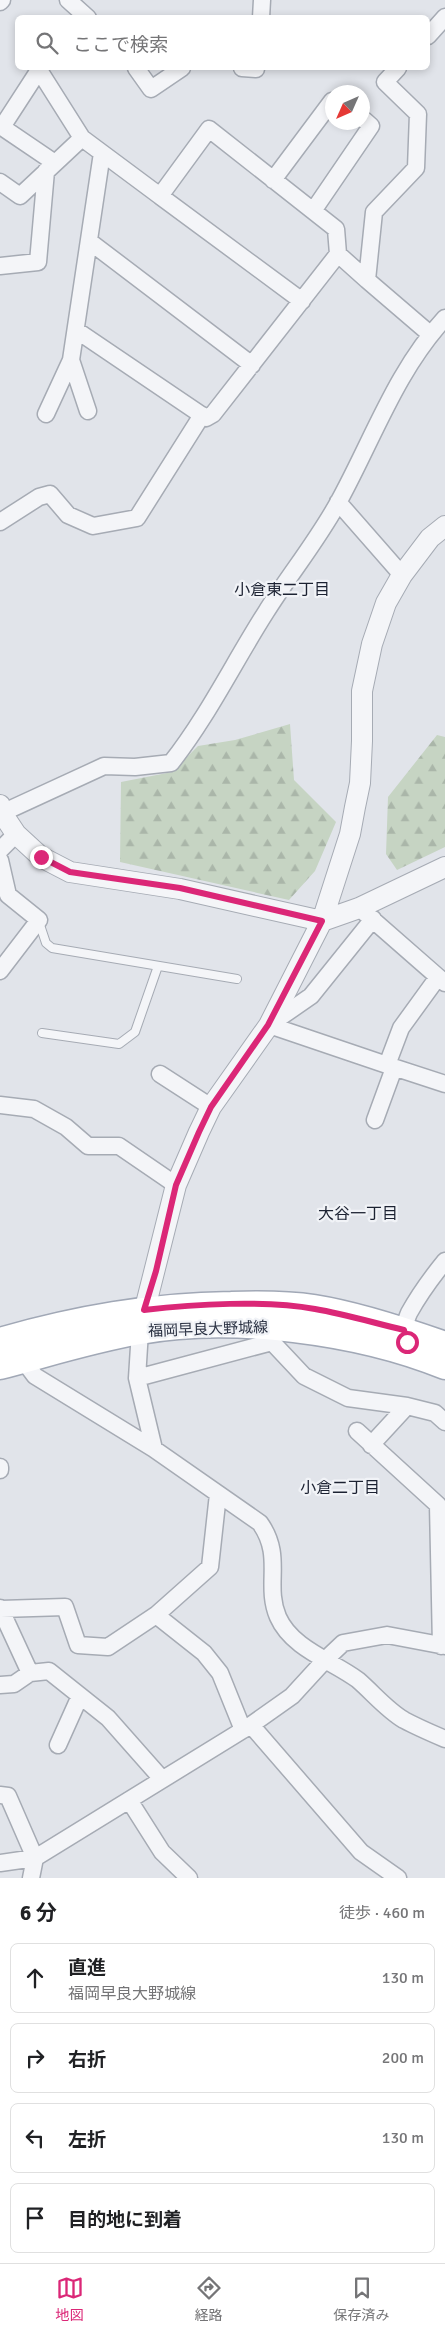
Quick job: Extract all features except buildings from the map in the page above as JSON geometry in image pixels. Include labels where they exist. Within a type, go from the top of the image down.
[{"type":"main road","name":"福岡早良大野城線","points":[[8,1359],[142,1320],[180,1306],[255,1304],[314,1308],[404,1330],[441,1357]]},
{"type":"main road","name":"福岡早良大野城線","points":[[0,1342],[45,1329],[142,1320],[183,1326],[253,1324],[308,1331],[441,1357]]},
{"type":"street","points":[[68,0],[85,15]]},
{"type":"street","points":[[261,15],[262,0]]},
{"type":"street","points":[[430,34],[445,17]]},
{"type":"street","points":[[51,167],[2,127],[39,70],[82,138],[302,301]]},
{"type":"street","points":[[137,70],[151,89],[179,70]]},
{"type":"street","points":[[368,280],[374,212],[416,168],[418,114],[385,82],[396,70]]},
{"type":"street","points":[[273,180],[325,110]]},
{"type":"street","points":[[76,330],[206,418],[213,414],[338,254],[336,229],[209,129],[160,196]]},
{"type":"street","points":[[313,211],[367,130]]},
{"type":"street","points":[[0,182],[20,196],[82,138]]},
{"type":"street","points":[[46,414],[71,360],[102,153]]},
{"type":"street","points":[[0,266],[38,262],[51,167]]},
{"type":"street","points":[[89,241],[252,365]]},
{"type":"street","points":[[338,254],[430,334]]},
{"type":"street","points":[[444,872],[366,914],[322,921],[180,888],[70,872],[41,857],[16,834],[1,809],[104,766],[135,767],[171,763],[194,734],[265,613],[338,502],[392,392],[430,334],[445,318]]},
{"type":"street","points":[[71,360],[88,411]]},
{"type":"street","points":[[0,522],[38,497],[50,494],[68,516],[94,526],[137,518],[202,415]]},
{"type":"street","points":[[338,502],[402,576]]},
{"type":"street","points":[[154,1449],[137,1378],[142,1320],[156,1271],[176,1185],[211,1107],[268,1025],[322,921],[350,834],[358,791],[362,741],[362,691],[372,644],[386,604],[402,576],[430,538],[445,526]]},
{"type":"street","points":[[0,850],[16,834]]},
{"type":"street","points":[[0,860],[8,895],[39,920],[0,971]]},
{"type":"street","points":[[366,914],[442,980],[401,1028],[375,1120]]},
{"type":"street","points":[[268,1025],[311,996],[366,914]]},
{"type":"street","points":[[268,1025],[445,1084]]},
{"type":"street","points":[[160,1074],[211,1107]]},
{"type":"street","points":[[0,1105],[34,1109],[66,1127],[88,1146],[119,1146],[176,1185]]},
{"type":"street","points":[[377,1345],[394,1340],[404,1330],[409,1314],[432,1276],[445,1262]]},
{"type":"street","points":[[137,1378],[272,1342],[304,1376],[348,1398],[407,1406],[435,1413],[445,1422]]},
{"type":"street","points":[[8,1359],[154,1449],[260,1523],[270,1536],[274,1556],[273,1594],[278,1618],[292,1637],[356,1679],[403,1719],[445,1739]]},
{"type":"street","points":[[371,1445],[407,1406]]},
{"type":"street","points":[[0,1862],[35,1858],[247,1727],[292,1696],[343,1643],[387,1635],[443,1646],[438,1504],[356,1431]]},
{"type":"street","points":[[30,1673],[1,1608],[65,1606],[78,1645],[108,1647],[156,1615],[210,1567],[218,1494]]},
{"type":"street","points":[[156,1615],[204,1654],[220,1673],[247,1727],[362,1852],[398,1878]]},
{"type":"street","points":[[0,1685],[14,1684],[30,1673],[49,1670],[108,1718],[162,1779]]},
{"type":"street","points":[[58,1745],[80,1696]]},
{"type":"street","points":[[0,1795],[8,1796],[35,1858],[31,1878]]},
{"type":"street","points":[[129,1800],[162,1852],[189,1878]]},
{"type":"lane","points":[[39,920],[46,943],[52,948],[237,979]]},
{"type":"lane","points":[[42,1033],[119,1044],[135,1032],[158,966]]},
{"type":"green space","points":[[290,724],[294,780],[336,822],[315,871],[289,900],[120,862],[121,782],[172,772],[198,746],[235,740]]},
{"type":"green space","points":[[437,735],[445,737],[445,847],[397,870],[386,854],[388,797]]},
{"type":"district","name":"小倉東二丁目","points":[[282,590]]},
{"type":"district","name":"大谷一丁目","points":[[358,1214]]},
{"type":"district","name":"小倉二丁目","points":[[340,1488]]},
{"type":"route","points":[[41,857],[70,872],[180,888],[322,921],[268,1025],[211,1107],[199,1132],[176,1185],[164,1227],[156,1271],[144,1310],[180,1306],[255,1304],[314,1308],[404,1330],[407,1342]]}]
